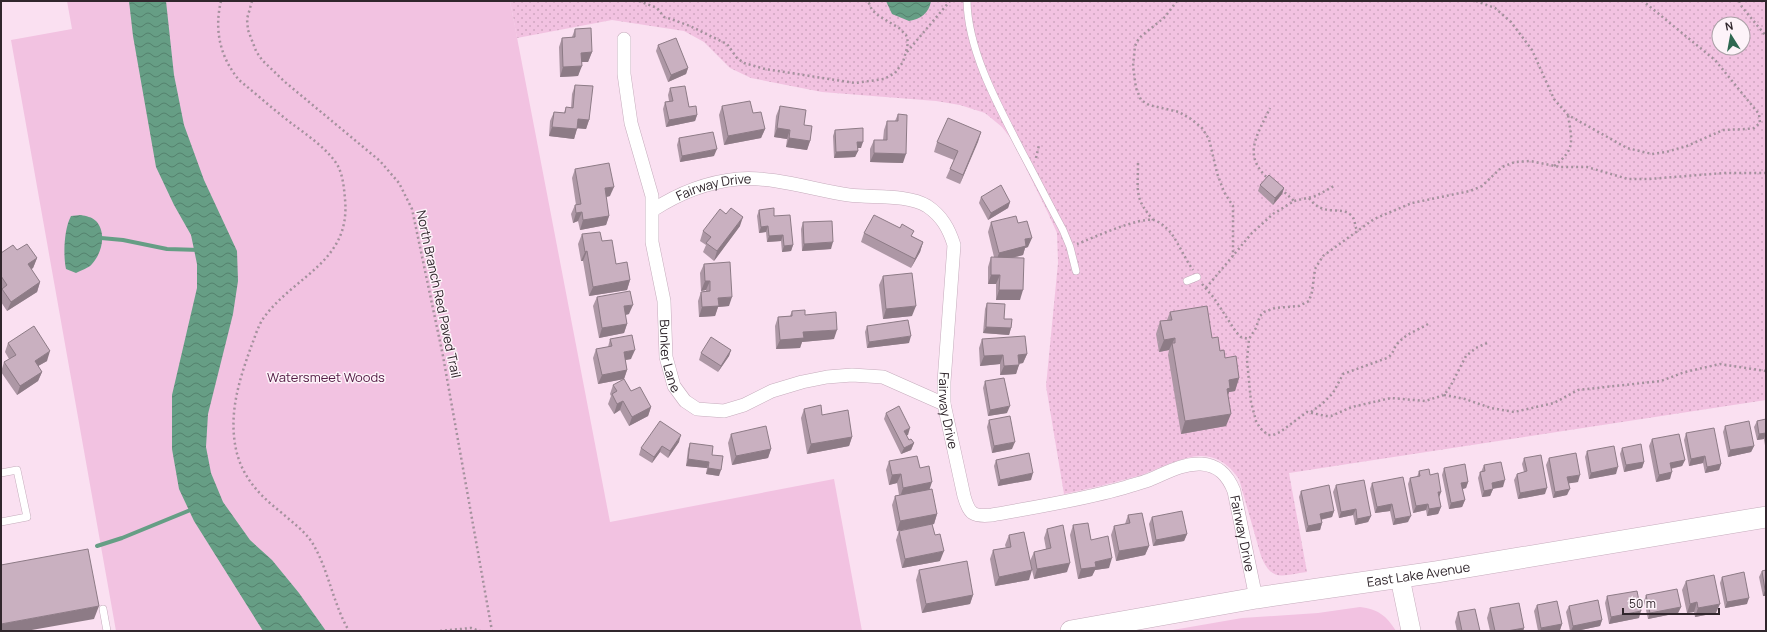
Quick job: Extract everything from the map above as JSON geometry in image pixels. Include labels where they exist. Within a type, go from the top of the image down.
[{"type":"main road","name":"East Lake Avenue","points":[[1071,631],[1256,598],[1400,578],[1766,517]]},
{"type":"main road","points":[[1400,578],[1411,631]]},
{"type":"street","name":"Bunker Lane","points":[[624,39],[624,74],[631,122],[649,183],[653,210],[652,242],[664,301],[666,357],[674,386],[685,401],[697,408],[724,411],[744,405],[772,391],[802,382],[827,377],[852,375],[883,377],[907,386],[944,404]]},
{"type":"street","name":"Fairway Drive","points":[[653,210],[672,197],[694,189],[716,182],[739,179],[762,180],[855,196],[911,201],[926,206],[944,221],[950,232],[954,245],[945,368],[944,404],[967,507],[973,514],[980,516],[1090,497],[1148,480],[1174,469],[1191,464],[1213,466],[1223,472],[1230,480],[1234,491],[1256,598]]},
{"type":"lane","points":[[966,1],[969,26],[979,58],[1007,122],[1070,247],[1076,271]]},
{"type":"lane","points":[[1187,281],[1197,277]]},
{"type":"lane","points":[[1,473],[17,470],[26,517],[1,522]]},
{"type":"lane","points":[[103,609],[107,631]]},
{"type":"path","points":[[221,1],[218,25],[219,40],[225,61],[231,71],[239,80],[314,141],[338,167],[342,178],[346,210],[341,236],[328,257],[290,290],[264,317],[245,364],[237,392],[233,417],[236,452],[241,467],[258,494],[307,535],[320,558],[335,601],[350,631]]},
{"type":"path","name":"North Branch Red Paved Trail","points":[[252,1],[248,20],[248,30],[256,51],[262,60],[285,82],[380,161],[399,183],[412,209],[442,349],[492,631]]},
{"type":"path","points":[[639,1],[657,8],[664,17],[690,26],[727,44],[744,63],[765,69],[832,81],[855,83],[875,82],[884,79],[895,72],[903,62],[908,42],[906,35],[899,28],[872,10],[868,1]]},
{"type":"path","points":[[905,54],[950,1]]},
{"type":"path","points":[[1177,1],[1165,17],[1140,38],[1134,46],[1133,66],[1136,88],[1141,100],[1149,105],[1179,112],[1202,128],[1209,139],[1216,173],[1224,192],[1233,206],[1233,256]]},
{"type":"path","points":[[1476,1],[1495,8],[1512,22],[1532,50],[1554,99],[1568,115],[1627,148],[1652,154],[1666,152],[1687,146],[1723,130],[1754,128],[1760,123],[1759,114],[1715,60],[1643,1]]},
{"type":"path","points":[[1739,1],[1742,7],[1766,36]]},
{"type":"path","points":[[1270,108],[1253,146],[1253,156],[1260,170],[1275,184]]},
{"type":"path","points":[[1553,166],[1566,157],[1571,146],[1568,115]]},
{"type":"path","points":[[1428,324],[1404,338],[1396,345],[1392,355],[1387,358],[1343,374],[1333,393],[1322,404],[1311,412],[1302,415],[1280,432],[1273,435],[1268,435],[1260,428],[1256,421],[1251,402],[1247,360],[1249,339],[1256,328],[1260,316],[1264,312],[1275,308],[1299,306],[1309,301],[1311,297],[1314,269],[1318,263],[1329,250],[1358,232],[1374,219],[1412,204],[1449,197],[1482,186],[1502,167],[1515,162],[1530,161],[1553,166],[1586,167],[1628,179],[1724,173],[1766,173]]},
{"type":"path","points":[[1138,163],[1138,196],[1144,209],[1154,220],[1171,233],[1197,277],[1214,298],[1236,332],[1240,337],[1249,339]]},
{"type":"path","points":[[1206,288],[1264,221],[1294,201],[1316,196],[1334,186]]},
{"type":"path","points":[[1279,188],[1294,201]]},
{"type":"path","points":[[1309,198],[1313,203],[1324,210],[1346,212],[1350,214],[1353,217],[1355,228],[1358,232]]},
{"type":"path","points":[[1070,247],[1116,229],[1143,221],[1154,220]]},
{"type":"path","points":[[1444,395],[1450,387],[1466,356],[1476,348],[1487,343]]},
{"type":"path","points":[[1311,412],[1331,416],[1352,407],[1391,398],[1425,401],[1444,395],[1465,399],[1491,408],[1514,412],[1554,403],[1578,390],[1660,381],[1685,372],[1720,364],[1766,372]]},
{"type":"path","points":[[440,631],[471,628],[480,631]]},
{"type":"green space","name":"Watersmeet Woods","points":[[67,1],[510,1],[610,522],[834,479],[862,631],[116,631],[11,40],[72,29]]},
{"type":"green space","points":[[510,1],[1766,1],[1766,400],[1289,473],[1307,572],[1284,575],[1274,574],[1265,565],[1261,556],[1239,479],[1228,466],[1216,459],[1204,456],[1191,457],[1178,460],[1138,476],[1064,494],[1046,386],[1058,263],[1057,233],[1012,140],[1002,127],[985,113],[960,105],[936,101],[822,92],[751,78],[730,68],[704,42],[684,31],[612,20],[517,38]]},
{"type":"green space","points":[[1360,607],[1372,609],[1381,614],[1389,621],[1396,631],[1167,631],[1242,618],[1318,613]]},
{"type":"water","points":[[129,1],[166,1],[174,75],[184,125],[204,180],[237,251],[238,281],[233,314],[208,414],[206,447],[211,473],[223,502],[250,540],[272,560],[299,593],[326,631],[263,631],[194,521],[179,489],[172,449],[172,395],[197,288],[197,264],[191,235],[174,205],[156,167],[133,36]]},
{"type":"water","points":[[886,1],[931,1],[924,15],[909,21],[892,14]]},
{"type":"water","points":[[81,215],[96,221],[101,231],[102,243],[101,249],[92,264],[76,273],[66,269],[65,242],[71,216]]},
{"type":"building","points":[[591,28],[592,52],[581,53],[582,66],[563,67],[562,38],[575,37],[575,29]]},
{"type":"building","points":[[676,38],[688,68],[671,75],[658,45]]},
{"type":"building","points":[[575,85],[593,86],[589,120],[578,119],[577,129],[552,127],[554,112],[565,113],[566,107],[573,108]]},
{"type":"building","points":[[685,86],[689,107],[696,106],[697,115],[669,120],[665,102],[673,101],[670,88]]},
{"type":"building","points":[[750,101],[753,113],[761,112],[765,129],[728,136],[722,106]]},
{"type":"building","points":[[780,106],[806,110],[804,125],[812,126],[810,141],[789,138],[790,130],[777,128]]},
{"type":"building","points":[[898,114],[907,115],[906,154],[874,153],[874,140],[887,140],[887,121],[898,121]]},
{"type":"building","points":[[948,118],[981,132],[963,175],[950,169],[958,151],[937,142]]},
{"type":"building","points":[[863,128],[863,142],[857,142],[858,151],[836,152],[835,130]]},
{"type":"building","points":[[713,132],[717,149],[682,156],[679,138]]},
{"type":"building","points":[[609,163],[614,187],[605,188],[609,216],[583,220],[582,212],[576,213],[575,205],[581,204],[575,169]]},
{"type":"building","points":[[1269,175],[1284,188],[1275,198],[1260,185]]},
{"type":"building","points":[[1001,185],[1010,202],[991,213],[981,197]]},
{"type":"building","points":[[731,208],[743,217],[717,251],[706,243],[711,237],[703,231],[720,209],[726,214]]},
{"type":"building","points":[[774,208],[774,216],[790,215],[793,245],[784,246],[783,235],[769,236],[768,226],[761,227],[759,210]]},
{"type":"building","points":[[874,215],[900,228],[902,224],[914,231],[911,236],[923,242],[915,259],[864,233]]},
{"type":"building","points":[[1016,216],[1018,223],[1027,221],[1032,238],[1025,239],[1026,246],[999,253],[991,222]]},
{"type":"building","points":[[832,221],[833,242],[804,244],[803,222]]},
{"type":"building","points":[[600,232],[602,241],[612,240],[616,264],[627,262],[630,280],[593,287],[587,251],[585,252],[582,234]]},
{"type":"building","points":[[27,244],[37,258],[28,264],[40,282],[11,302],[2,289],[7,285],[1,276],[1,253],[13,245],[17,250]]},
{"type":"building","points":[[991,257],[1024,258],[1023,290],[999,290],[1000,275],[991,275]]},
{"type":"building","points":[[730,262],[732,297],[718,298],[719,306],[702,307],[701,292],[710,291],[710,281],[705,281],[704,264]]},
{"type":"building","points":[[912,273],[916,306],[886,309],[883,276]]},
{"type":"building","points":[[630,291],[633,305],[624,306],[627,324],[602,328],[597,297]]},
{"type":"building","points":[[987,303],[1005,304],[1004,319],[1012,319],[1011,328],[986,327]]},
{"type":"building","points":[[1207,306],[1212,338],[1218,337],[1220,351],[1224,350],[1225,358],[1236,356],[1239,378],[1229,380],[1230,388],[1227,389],[1231,414],[1185,421],[1172,343],[1175,343],[1175,338],[1164,340],[1160,321],[1172,320],[1170,312]]},
{"type":"building","points":[[805,310],[805,315],[836,312],[837,330],[803,332],[804,338],[780,340],[778,317],[792,316],[792,311]]},
{"type":"building","points":[[908,320],[911,336],[869,342],[867,326]]},
{"type":"building","points":[[34,326],[50,351],[35,361],[42,372],[20,386],[4,362],[16,355],[8,343]]},
{"type":"building","points":[[632,335],[635,350],[624,352],[627,370],[602,375],[596,349],[612,346],[610,339]]},
{"type":"building","points":[[1025,336],[1027,354],[1018,355],[1019,365],[1004,366],[1003,355],[984,356],[982,339]]},
{"type":"building","points":[[711,337],[731,350],[721,366],[701,353]]},
{"type":"building","points":[[1004,378],[1010,406],[990,410],[985,381]]},
{"type":"building","points":[[624,379],[631,391],[640,387],[651,407],[632,417],[623,401],[617,404],[612,394],[617,391],[613,385]]},
{"type":"building","points":[[821,405],[822,415],[848,410],[852,437],[811,444],[804,409]]},
{"type":"building","points":[[899,406],[910,428],[904,431],[909,440],[911,439],[914,443],[904,448],[886,413]]},
{"type":"building","points":[[1010,416],[1015,442],[994,446],[989,420]]},
{"type":"building","points":[[1766,419],[1766,433],[1759,434],[1757,421]]},
{"type":"building","points":[[660,421],[681,435],[670,451],[662,446],[654,457],[641,448]]},
{"type":"building","points":[[1749,421],[1754,446],[1730,450],[1725,426]]},
{"type":"building","points":[[766,426],[771,449],[736,456],[731,434]]},
{"type":"building","points":[[1714,428],[1721,464],[1707,467],[1705,456],[1691,459],[1686,433]]},
{"type":"building","points":[[1679,434],[1685,460],[1670,463],[1672,472],[1659,475],[1652,439]]},
{"type":"building","points":[[690,443],[713,446],[712,455],[723,456],[721,470],[708,468],[709,462],[688,459]]},
{"type":"building","points":[[1641,444],[1644,462],[1626,465],[1622,448]]},
{"type":"building","points":[[1614,446],[1618,467],[1591,473],[1587,451]]},
{"type":"building","points":[[1029,453],[1033,473],[1000,480],[996,460]]},
{"type":"building","points":[[1576,453],[1580,475],[1567,477],[1570,489],[1555,492],[1549,458]]},
{"type":"building","points":[[1541,455],[1547,488],[1520,493],[1517,474],[1527,471],[1524,458]]},
{"type":"building","points":[[917,456],[920,468],[929,466],[932,482],[903,488],[901,474],[892,475],[889,461]]},
{"type":"building","points":[[1501,462],[1505,480],[1492,483],[1493,489],[1484,491],[1480,472],[1485,471],[1484,465]]},
{"type":"building","points":[[1465,464],[1468,482],[1461,483],[1465,500],[1451,503],[1444,468]]},
{"type":"building","points":[[1429,469],[1430,475],[1438,473],[1441,492],[1438,492],[1441,507],[1429,509],[1428,504],[1416,506],[1410,478],[1420,476],[1419,471]]},
{"type":"building","points":[[1403,477],[1411,516],[1395,519],[1392,504],[1377,507],[1372,483]]},
{"type":"building","points":[[1364,480],[1371,516],[1357,519],[1356,509],[1341,512],[1336,485]]},
{"type":"building","points":[[1329,485],[1334,511],[1320,514],[1322,523],[1308,526],[1301,491]]},
{"type":"building","points":[[932,489],[937,514],[900,521],[895,496]]},
{"type":"building","points":[[1182,511],[1187,534],[1156,540],[1152,517]]},
{"type":"building","points":[[1142,513],[1149,546],[1119,551],[1114,526],[1130,523],[1128,515]]},
{"type":"building","points":[[1088,523],[1091,540],[1108,536],[1112,558],[1095,562],[1096,567],[1081,569],[1073,525]]},
{"type":"building","points":[[932,524],[935,535],[940,534],[944,551],[905,559],[899,531]]},
{"type":"building","points":[[1063,525],[1070,563],[1037,569],[1034,552],[1051,548],[1047,529]]},
{"type":"building","points":[[1024,532],[1032,570],[999,577],[993,550],[1011,547],[1009,535]]},
{"type":"building","points":[[88,549],[99,606],[1,624],[1,565]]},
{"type":"building","points":[[967,561],[973,595],[926,604],[919,570]]},
{"type":"building","points":[[1766,570],[1766,590],[1765,590],[1762,571]]},
{"type":"building","points":[[1744,572],[1749,598],[1727,602],[1722,577]]},
{"type":"building","points":[[1714,575],[1720,604],[1698,608],[1697,602],[1690,604],[1686,581]]},
{"type":"building","points":[[1677,589],[1681,607],[1650,613],[1646,595]]},
{"type":"building","points":[[1637,591],[1641,611],[1611,617],[1607,596]]},
{"type":"building","points":[[1598,600],[1602,620],[1573,626],[1569,606]]},
{"type":"building","points":[[1557,601],[1562,624],[1541,628],[1537,605]]},
{"type":"building","points":[[1519,603],[1524,628],[1507,631],[1495,631],[1490,608]]},
{"type":"building","points":[[1475,609],[1480,631],[1462,631],[1458,612]]},
{"type":"waterway","points":[[101,238],[123,240],[167,249],[200,250]]},
{"type":"waterway","points":[[97,546],[122,538],[193,509]]}]
